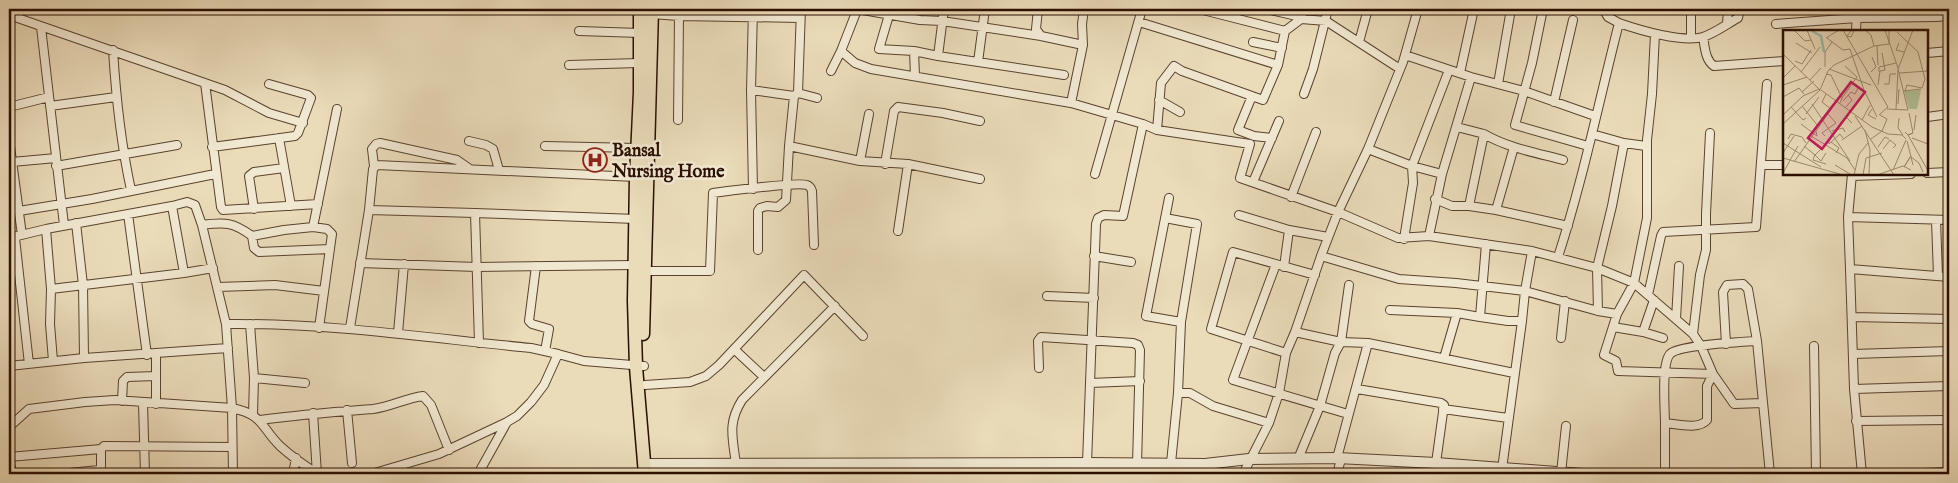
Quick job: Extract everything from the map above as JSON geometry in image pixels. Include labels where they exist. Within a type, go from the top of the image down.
[{"type":"main road","points":[[639,268],[636,177],[640,92],[640,33],[648,10]]},
{"type":"main road","points":[[648,10],[639,268],[640,366],[648,469]]},
{"type":"main road","points":[[640,366],[645,385],[648,469]]},
{"type":"street","points":[[758,250],[758,211],[760,208],[767,206],[778,207],[784,204],[786,200],[789,146],[796,94],[801,9]]},
{"type":"street","points":[[831,71],[857,9],[920,20],[942,21],[1041,36],[1083,45]]},
{"type":"street","points":[[938,56],[944,9]]},
{"type":"street","points":[[978,62],[985,9]]},
{"type":"street","points":[[1038,9],[1036,29],[1041,36]]},
{"type":"street","points":[[1071,103],[1083,45],[1082,24],[1084,9]]},
{"type":"street","points":[[1095,174],[1142,9]]},
{"type":"street","points":[[1199,9],[1285,31]]},
{"type":"street","points":[[1266,9],[1301,18],[1326,21],[1400,69]]},
{"type":"street","points":[[1157,130],[1161,83],[1174,66],[1182,71],[1263,100],[1278,65],[1285,31],[1301,18],[1302,9]]},
{"type":"street","points":[[1304,94],[1328,9]]},
{"type":"street","points":[[1359,42],[1368,9]]},
{"type":"street","points":[[1243,474],[1269,423],[1279,394],[1286,353],[1338,212],[1368,149],[1400,69],[1418,9]]},
{"type":"street","points":[[1460,73],[1474,9]]},
{"type":"street","points":[[1498,84],[1511,9]]},
{"type":"street","points":[[1543,9],[1532,63],[1515,125],[1588,146]]},
{"type":"street","points":[[1603,9],[1608,17],[1619,23],[1655,34],[1691,38],[1703,37],[1738,18],[1740,9]]},
{"type":"street","points":[[1691,9],[1691,38]]},
{"type":"street","points":[[1727,24],[1728,9]]},
{"type":"street","points":[[1856,30],[1857,9]]},
{"type":"street","points":[[648,10],[679,16],[753,13],[800,18]]},
{"type":"street","points":[[753,13],[753,189]]},
{"type":"street","points":[[1776,24],[1936,13],[1949,16]]},
{"type":"street","points":[[9,15],[225,90],[281,118],[303,123]]},
{"type":"street","points":[[889,15],[879,49],[914,51],[1064,75]]},
{"type":"street","points":[[678,120],[679,16]]},
{"type":"street","points":[[1554,102],[1573,20]]},
{"type":"street","points":[[1139,22],[1278,65]]},
{"type":"street","points":[[1558,257],[1577,196],[1619,23]]},
{"type":"street","points":[[41,27],[64,225]]},
{"type":"street","points":[[579,31],[640,33]]},
{"type":"street","points":[[1655,34],[1652,94],[1646,146],[1647,218],[1634,283],[1616,314],[1604,355],[1616,360],[1618,371],[1713,374]]},
{"type":"street","points":[[1703,37],[1707,58],[1714,66],[1783,61]]},
{"type":"street","points":[[1253,42],[1282,48]]},
{"type":"street","points":[[113,50],[116,96],[131,190]]},
{"type":"street","points":[[841,51],[855,63],[871,69],[1071,103],[1111,113],[1157,130],[1250,144],[1240,178],[1338,212],[1398,238],[1429,236],[1532,250],[1597,268],[1634,283],[1693,334],[1701,346],[1713,374],[1734,404],[1762,403]]},
{"type":"street","points":[[914,51],[915,76]]},
{"type":"street","points":[[1928,53],[1949,51]]},
{"type":"street","points":[[1405,55],[1595,116]]},
{"type":"street","points":[[569,65],[639,63]]},
{"type":"street","points":[[1404,239],[1413,183],[1412,166],[1448,70]]},
{"type":"street","points":[[1429,236],[1435,199],[1471,77]]},
{"type":"street","points":[[205,83],[220,207],[223,210],[318,204]]},
{"type":"street","points":[[1948,83],[1949,102]]},
{"type":"street","points":[[212,147],[295,136],[298,133],[311,100],[310,96],[269,84]]},
{"type":"street","points":[[1648,295],[1663,232],[1756,227],[1767,84]]},
{"type":"street","points":[[752,90],[817,98]]},
{"type":"street","points":[[50,106],[116,96]]},
{"type":"street","points":[[1252,96],[1238,130],[1254,136],[1272,138]]},
{"type":"street","points":[[9,107],[49,97]]},
{"type":"street","points":[[1160,100],[1180,112]]},
{"type":"street","points":[[885,164],[894,111],[898,106],[980,121]]},
{"type":"street","points":[[313,227],[337,109]]},
{"type":"street","points":[[860,161],[869,114]]},
{"type":"street","points":[[1928,117],[1949,114]]},
{"type":"street","points":[[1253,182],[1279,121]]},
{"type":"street","points":[[1087,463],[1094,256],[1098,218],[1104,215],[1123,216],[1143,124]]},
{"type":"street","points":[[1457,127],[1484,134],[1493,140],[1514,147],[1563,160]]},
{"type":"street","points":[[1291,197],[1316,132]]},
{"type":"street","points":[[1693,334],[1700,275],[1706,250],[1710,133]]},
{"type":"street","points":[[1469,206],[1484,134]]},
{"type":"street","points":[[1592,134],[1624,143],[1646,146]]},
{"type":"street","points":[[279,138],[292,206]]},
{"type":"street","points":[[9,139],[19,210],[15,237],[29,364]]},
{"type":"street","points":[[469,141],[486,145],[493,149],[499,170]]},
{"type":"street","points":[[1598,311],[1597,268],[1612,206],[1624,143]]},
{"type":"street","points":[[350,328],[369,210],[372,169],[374,166],[372,149],[376,144],[380,144],[457,160],[470,169]]},
{"type":"street","points":[[56,166],[177,145]]},
{"type":"street","points":[[545,146],[637,148]]},
{"type":"street","points":[[789,146],[860,161],[908,164],[980,179]]},
{"type":"street","points":[[1496,210],[1514,147]]},
{"type":"street","points":[[1368,149],[1412,166],[1442,174]]},
{"type":"street","points":[[12,162],[56,158]]},
{"type":"street","points":[[898,231],[908,164]]},
{"type":"street","points":[[1762,164],[1783,165]]},
{"type":"street","points":[[374,166],[636,177]]},
{"type":"street","points":[[254,209],[250,176],[254,172],[284,168]]},
{"type":"street","points":[[1928,173],[1949,172]]},
{"type":"street","points":[[19,210],[61,204],[215,174]]},
{"type":"street","points":[[1852,175],[1848,217],[1854,389],[1862,474]]},
{"type":"street","points":[[360,263],[710,271],[713,193],[788,185],[806,185],[812,191],[814,245]]},
{"type":"street","points":[[1169,198],[1146,316],[1181,322]]},
{"type":"street","points":[[1435,199],[1452,206],[1469,206],[1496,210],[1568,226]]},
{"type":"street","points":[[15,237],[46,228],[191,202],[195,205],[202,225],[226,324],[232,408],[233,474]]},
{"type":"street","points":[[172,206],[184,273]]},
{"type":"street","points":[[369,210],[636,219]]},
{"type":"street","points":[[475,213],[479,343]]},
{"type":"street","points":[[128,214],[135,279],[147,355]]},
{"type":"street","points":[[1239,215],[1289,230],[1328,237]]},
{"type":"street","points":[[1848,217],[1949,220]]},
{"type":"street","points":[[1165,218],[1197,224],[1181,322],[1178,393],[1171,462]]},
{"type":"street","points":[[1936,220],[1938,276]]},
{"type":"street","points":[[202,225],[222,222],[232,224],[252,236],[313,227],[330,230],[332,234],[319,328]]},
{"type":"street","points":[[76,223],[83,285],[84,358]]},
{"type":"street","points":[[46,228],[51,289],[50,324],[53,361]]},
{"type":"street","points":[[1289,230],[1280,266],[1247,342],[1233,380],[1348,414]]},
{"type":"street","points":[[252,236],[254,248],[259,252],[330,249]]},
{"type":"street","points":[[1480,317],[1486,244]]},
{"type":"street","points":[[1502,469],[1522,320],[1524,291],[1532,250]]},
{"type":"street","points":[[1286,353],[1247,342],[1211,328],[1233,252],[1316,275]]},
{"type":"street","points":[[1094,256],[1131,262]]},
{"type":"street","points":[[1321,256],[1399,279],[1524,291],[1616,314]]},
{"type":"street","points":[[398,333],[404,264]]},
{"type":"street","points":[[536,266],[529,321],[532,324],[549,329],[545,351]]},
{"type":"street","points":[[1676,319],[1679,266]]},
{"type":"street","points":[[51,289],[213,268]]},
{"type":"street","points":[[1850,269],[1949,276]]},
{"type":"street","points":[[645,385],[690,382],[706,376],[804,275],[863,336]]},
{"type":"street","points":[[1726,344],[1723,292],[1727,285],[1744,284],[1748,289],[1758,341],[1762,403],[1770,474]]},
{"type":"street","points":[[217,287],[275,285],[324,290]]},
{"type":"street","points":[[1298,459],[1320,406],[1335,353],[1341,342],[1349,285]]},
{"type":"street","points":[[1047,296],[1094,298]]},
{"type":"street","points":[[1644,332],[1654,300]]},
{"type":"street","points":[[1561,338],[1565,301]]},
{"type":"street","points":[[736,465],[732,420],[742,400],[835,306]]},
{"type":"street","points":[[1390,310],[1457,313],[1508,321],[1522,320]]},
{"type":"street","points":[[1444,358],[1457,313]]},
{"type":"street","points":[[1852,317],[1949,320]]},
{"type":"street","points":[[226,324],[350,328],[545,351],[584,360],[640,366]]},
{"type":"street","points":[[250,324],[254,378],[253,415]]},
{"type":"street","points":[[1613,327],[1644,332],[1663,338]]},
{"type":"street","points":[[1295,332],[1341,342],[1368,343],[1514,373]]},
{"type":"street","points":[[1039,368],[1038,341],[1041,337],[1133,343],[1138,345],[1140,350],[1140,381],[1137,465]]},
{"type":"street","points":[[1665,474],[1665,372],[1671,354],[1676,351],[1701,346],[1758,341]]},
{"type":"street","points":[[1337,474],[1348,414],[1357,389],[1368,343]]},
{"type":"street","points":[[1814,346],[1816,474]]},
{"type":"street","points":[[9,366],[84,358],[228,348]]},
{"type":"street","points":[[734,349],[764,377]]},
{"type":"street","points":[[1853,354],[1949,351]]},
{"type":"street","points":[[156,354],[156,404]]},
{"type":"street","points":[[371,474],[449,450],[507,422],[531,402],[544,385],[558,354]]},
{"type":"street","points":[[1665,423],[1696,425],[1705,423],[1707,420],[1707,386],[1713,374]]},
{"type":"street","points":[[122,401],[124,381],[127,377],[156,376]]},
{"type":"street","points":[[254,378],[305,382]]},
{"type":"street","points":[[1090,382],[1140,381]]},
{"type":"street","points":[[1854,389],[1949,386]]},
{"type":"street","points":[[1357,389],[1441,402],[1444,405],[1436,463]]},
{"type":"street","points":[[1178,393],[1190,393],[1213,406],[1269,423]]},
{"type":"street","points":[[260,420],[389,406],[422,396],[432,405],[449,450]]},
{"type":"street","points":[[9,427],[22,414],[36,407],[122,401],[232,408],[253,415],[260,420],[278,444],[318,474]]},
{"type":"street","points":[[142,403],[145,474]]},
{"type":"street","points":[[1443,409],[1508,418]]},
{"type":"street","points":[[347,410],[352,463]]},
{"type":"street","points":[[312,413],[318,474]]},
{"type":"street","points":[[1856,421],[1949,420]]},
{"type":"street","points":[[478,474],[507,422]]},
{"type":"street","points":[[1561,473],[1566,426]]},
{"type":"street","points":[[12,474],[9,457],[101,449],[104,446],[232,447]]},
{"type":"street","points":[[59,474],[99,470],[101,467],[101,449]]},
{"type":"street","points":[[293,474],[296,458]]},
{"type":"street","points":[[648,469],[736,465],[922,469],[1087,463],[1114,469],[1171,462],[1205,464],[1249,459],[1339,458],[1436,463],[1528,473],[1583,474]]},
{"type":"street","points":[[1924,474],[1945,473]]},
{"type":"place","name":"Bansal Nursing Home","points":[[595,160]]}]
